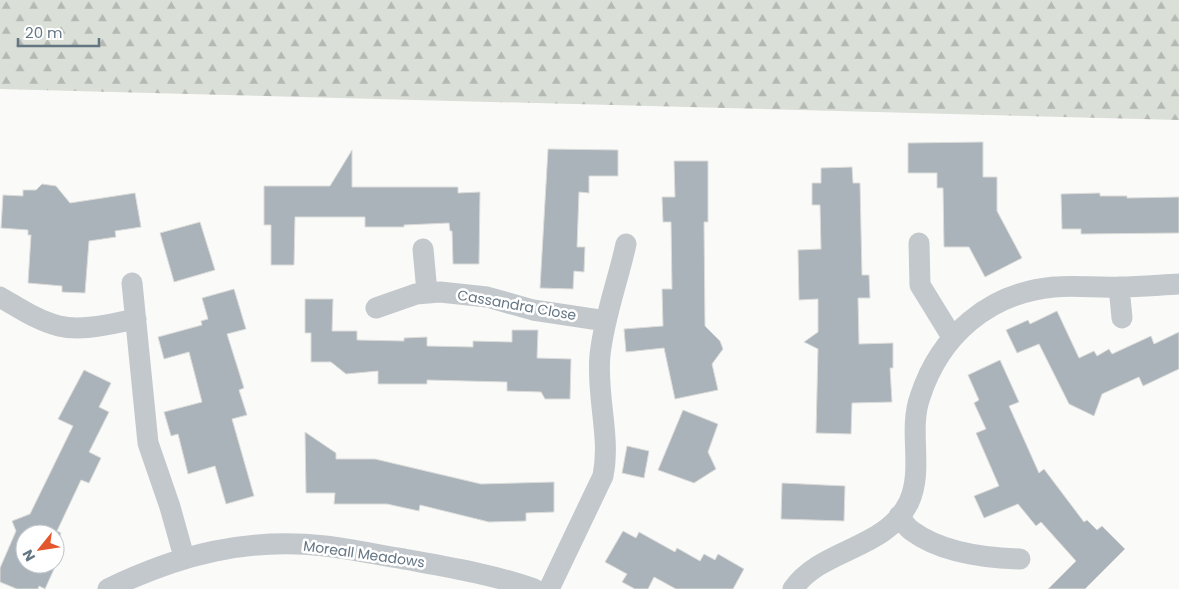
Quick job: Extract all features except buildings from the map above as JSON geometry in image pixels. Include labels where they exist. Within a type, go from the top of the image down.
[{"type":"street","points":[[919,243],[920,285],[952,337]]},
{"type":"street","points":[[549,589],[603,476],[606,458],[606,439],[599,374],[606,321],[626,244]]},
{"type":"street","points":[[423,249],[427,292]]},
{"type":"street","points":[[132,283],[148,443],[170,506],[184,557]]},
{"type":"street","points":[[793,589],[812,570],[871,540],[899,516],[909,502],[915,482],[916,421],[919,398],[939,356],[952,337],[968,321],[992,305],[1016,294],[1056,287],[1119,287],[1179,284]]},
{"type":"street","points":[[1119,287],[1122,318]]},
{"type":"street","name":"Cassandra Close","points":[[376,308],[401,298],[427,292],[487,297],[533,310],[606,321]]},
{"type":"street","points":[[0,297],[37,318],[61,327],[73,328],[136,319]]},
{"type":"street","points":[[899,516],[911,531],[936,544],[986,558],[1020,559]]},
{"type":"street","name":"Moreall Meadows","points":[[108,589],[184,557],[221,548],[260,545],[325,546],[500,577],[534,589]]},
{"type":"green space","points":[[0,0],[1179,0],[1179,120],[0,89]]}]
